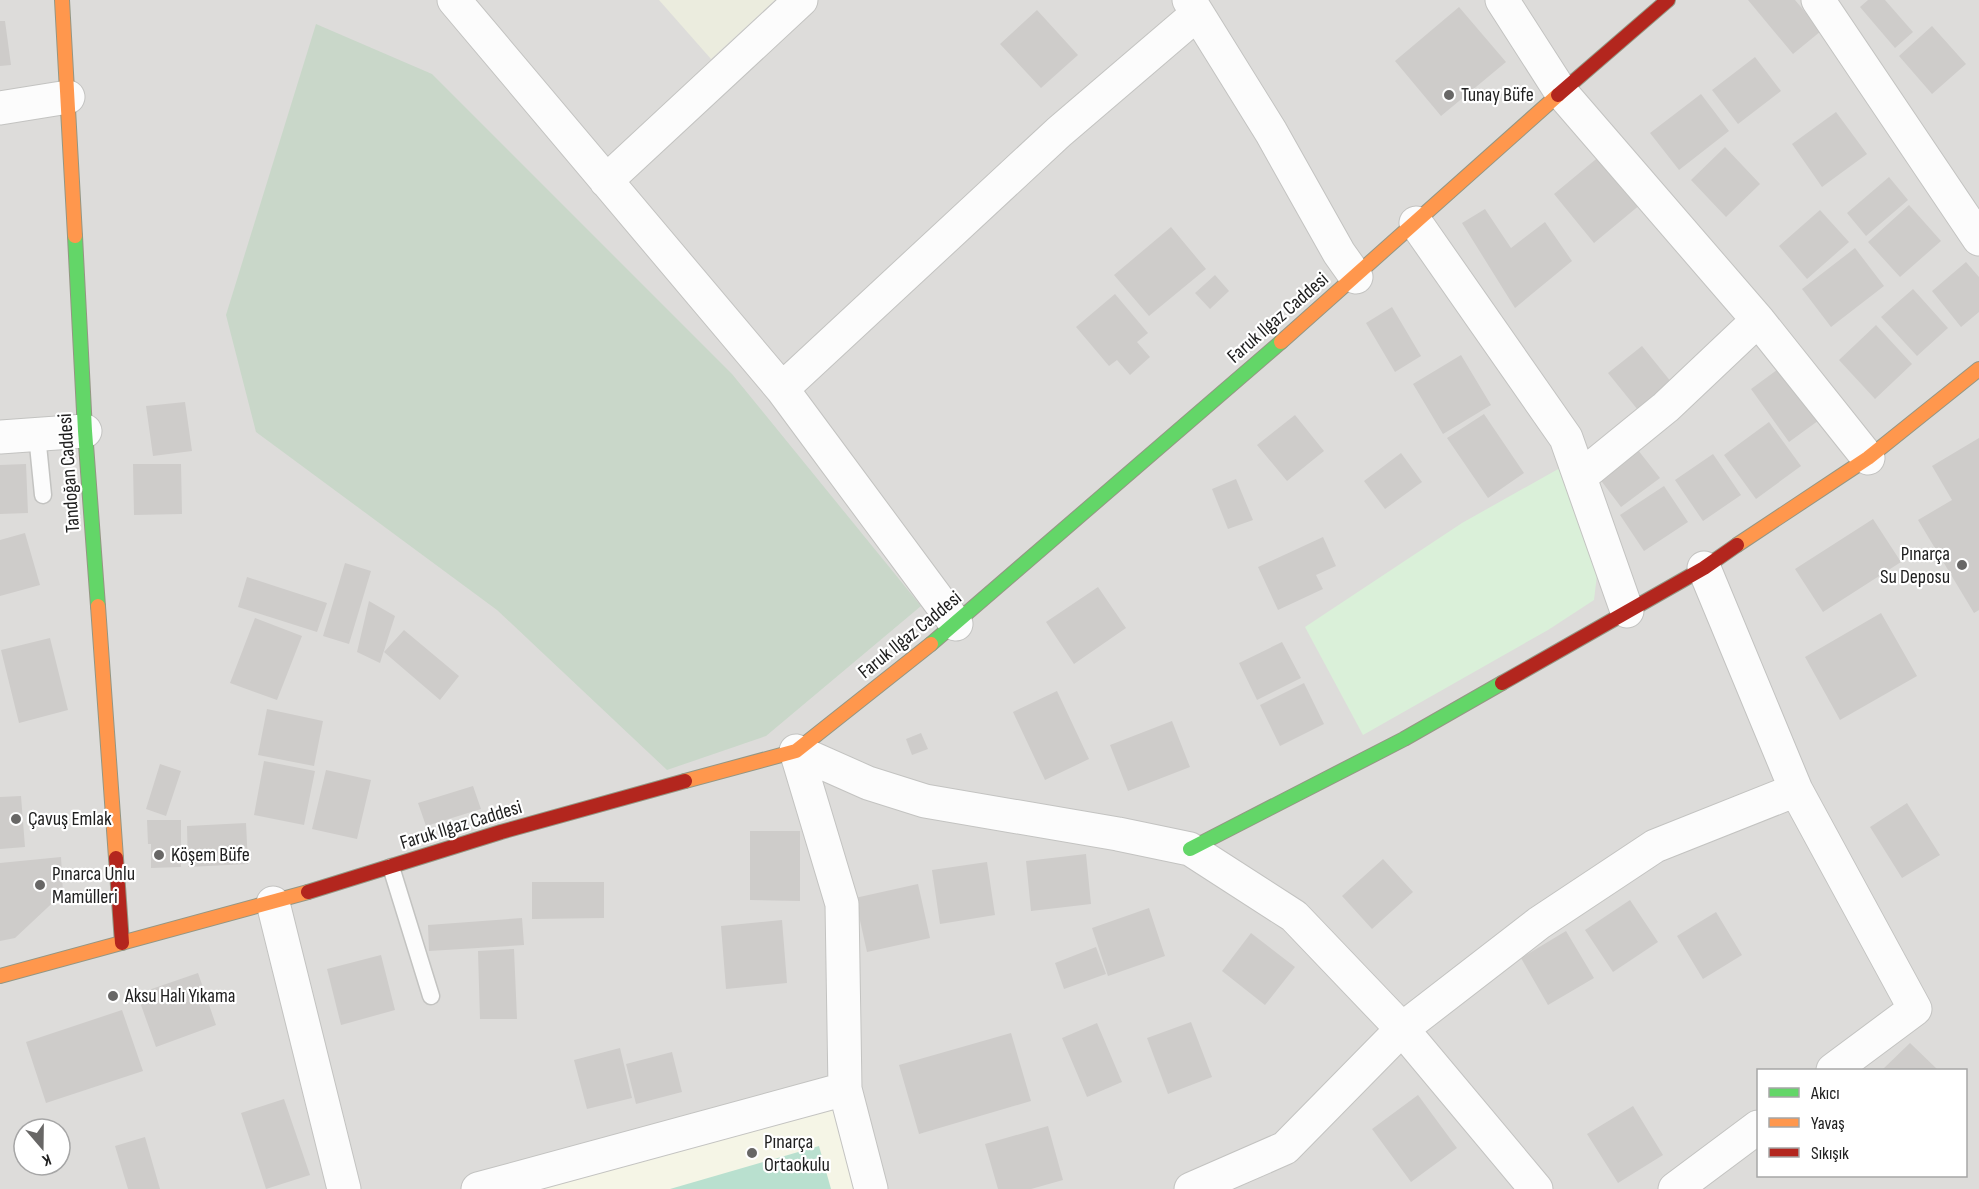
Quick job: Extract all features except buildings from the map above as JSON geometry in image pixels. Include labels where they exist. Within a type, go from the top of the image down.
[{"type":"street","name":"Tandoğan Caddesi","points":[[62,0],[85,431],[123,943]]},
{"type":"street","points":[[454,0],[782,388],[956,624]]},
{"type":"street","points":[[606,181],[801,0]]},
{"type":"street","points":[[1502,0],[1561,92],[1758,320],[1868,458]]},
{"type":"street","name":"Faruk Ilgaz Caddesi","points":[[0,976],[273,903],[501,832],[796,751],[956,624],[1356,277],[1561,92],[1668,0]]},
{"type":"street","points":[[1818,0],[1979,239]]},
{"type":"street","points":[[782,388],[1193,7],[1270,132],[1339,253],[1356,277]]},
{"type":"street","points":[[0,108],[68,97]]},
{"type":"street","points":[[1416,223],[1566,438],[1627,612]]},
{"type":"street","points":[[1580,477],[1666,407],[1758,320]]},
{"type":"street","points":[[1190,849],[1404,739],[1704,568],[1798,502],[1868,458],[1979,369]]},
{"type":"street","points":[[0,437],[85,431]]},
{"type":"street","points":[[1704,568],[1796,790],[1915,1009],[1836,1069]]},
{"type":"street","points":[[796,751],[868,783],[925,801],[1118,834],[1190,849],[1294,916],[1402,1029],[1536,1189]]},
{"type":"street","points":[[796,751],[842,904],[845,1089],[871,1189]]},
{"type":"street","points":[[1191,1189],[1246,1178],[1285,1148],[1402,1029],[1539,923],[1655,846],[1796,790]]},
{"type":"street","points":[[273,903],[344,1189]]},
{"type":"street","points":[[478,1189],[845,1089]]},
{"type":"street","points":[[1676,1189],[1757,1127]]},
{"type":"lane","points":[[38,435],[43,495]]},
{"type":"lane","points":[[391,867],[431,996]]},
{"type":"shaded area","points":[[0,0],[1979,0],[1979,1189],[0,1189]]},
{"type":"shaded area","points":[[659,0],[775,0],[711,59]]},
{"type":"shaded area","name":"Pınarça Ortaokulu","points":[[823,1105],[846,1117],[866,1189],[517,1189]]},
{"type":"green space","points":[[316,24],[432,74],[732,374],[921,606],[766,736],[667,770],[497,610],[256,432],[226,315]]},
{"type":"green space","points":[[1560,468],[1597,575],[1594,600],[1548,630],[1363,735],[1305,627],[1462,523]]},
{"type":"green space","points":[[819,1146],[831,1189],[670,1189]]},
{"type":"traffic: fast","points":[[75,236],[85,431],[98,606]]},
{"type":"traffic: fast","points":[[931,644],[1281,342]]},
{"type":"traffic: fast","points":[[1190,849],[1404,739],[1502,683]]},
{"type":"traffic: slow","points":[[62,0],[75,236]]},
{"type":"traffic: slow","points":[[1281,342],[1558,95]]},
{"type":"traffic: slow","points":[[1737,545],[1868,458],[1979,369]]},
{"type":"traffic: slow","points":[[98,606],[116,858]]},
{"type":"traffic: slow","points":[[685,781],[796,751],[931,644]]},
{"type":"traffic: slow","points":[[0,976],[308,892]]},
{"type":"traffic: jam","points":[[1558,95],[1668,0]]},
{"type":"traffic: jam","points":[[1502,683],[1704,568],[1737,545]]},
{"type":"traffic: jam","points":[[308,892],[501,832],[685,781]]},
{"type":"traffic: jam","points":[[116,858],[122,943]]},
{"type":"place","name":"Tunay Büfe","points":[[1449,95]]},
{"type":"place","name":"Pınarça Su Deposu","points":[[1962,565]]},
{"type":"place","name":"Çavuş Emlak","points":[[16,819]]},
{"type":"place","name":"Köşem Büfe","points":[[159,855]]},
{"type":"place","name":"Pınarca Unlu Mamülleri","points":[[40,885]]},
{"type":"place","name":"Aksu Halı Yıkama","points":[[113,996]]},
{"type":"place","name":"Pınarça Ortaokulu","points":[[752,1153]]}]
